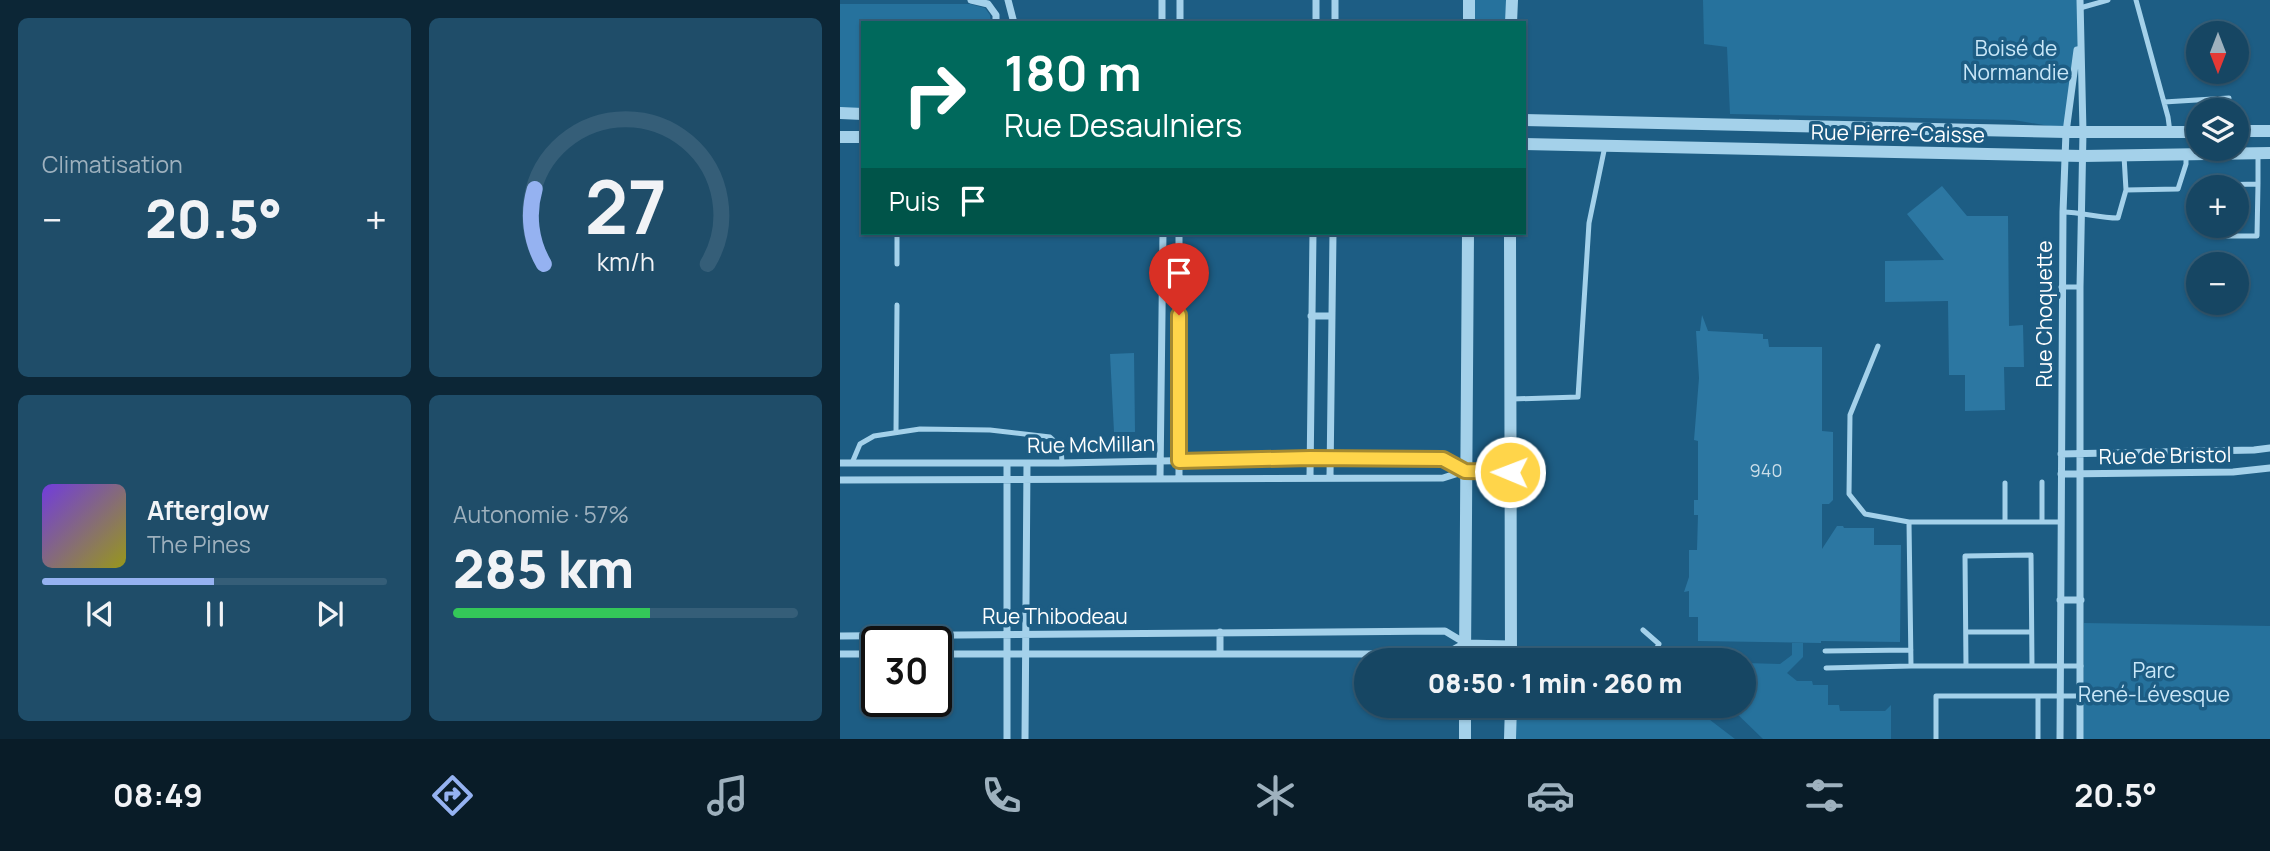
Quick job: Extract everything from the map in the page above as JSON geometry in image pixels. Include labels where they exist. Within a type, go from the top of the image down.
[{"type":"street","points":[[971,0],[990,2],[996,21]]},
{"type":"street","points":[[1008,0],[1013,21]]},
{"type":"street","points":[[1162,0],[1162,21]]},
{"type":"street","points":[[1181,0],[1181,21]]},
{"type":"street","points":[[1469,0],[1469,21]]},
{"type":"street","points":[[1511,21],[1512,0]]},
{"type":"street","points":[[1316,4],[1335,4]]},
{"type":"street","name":"Rue Choquette","points":[[2080,4],[2083,132],[2080,287],[2080,739]]},
{"type":"street","name":"Rue Choquette","points":[[2060,739],[2063,212],[2066,132],[2080,29]]},
{"type":"street","points":[[840,113],[861,114]]},
{"type":"street","name":"Rue Pierre-Caisse","points":[[1526,120],[2066,132],[2186,132]]},
{"type":"street","points":[[1605,122],[1605,146]]},
{"type":"street","points":[[1656,147],[1657,123]]},
{"type":"street","points":[[1733,149],[1735,125]]},
{"type":"street","points":[[1820,151],[1821,127]]},
{"type":"street","points":[[2249,131],[2270,131]]},
{"type":"street","points":[[840,137],[861,137]]},
{"type":"street","name":"Rue Pierre-Caisse","points":[[1526,144],[2066,156],[2186,154]]},
{"type":"street","points":[[1160,478],[1163,235]]},
{"type":"street","points":[[1179,478],[1180,235]]},
{"type":"street","points":[[1310,477],[1313,235]]},
{"type":"street","points":[[1330,477],[1333,235]]},
{"type":"street","points":[[1465,648],[1468,235]]},
{"type":"street","points":[[1510,235],[1510,648]]},
{"type":"street","points":[[1311,316],[1332,316]]},
{"type":"street","name":"Rue de Bristol","points":[[2061,454],[2270,448]]},
{"type":"street","name":"Rue McMillan","points":[[840,463],[1443,459],[1465,471]]},
{"type":"street","points":[[1007,463],[1007,739]]},
{"type":"street","points":[[1025,739],[1027,463]]},
{"type":"street","points":[[1062,463],[1063,478]]},
{"type":"street","name":"Rue de Bristol","points":[[2061,474],[2233,472],[2270,468]]},
{"type":"street","name":"Rue McMillan","points":[[840,480],[1443,478],[1465,471],[1510,472]]},
{"type":"street","points":[[2060,600],[2081,600]]},
{"type":"street","name":"Rue Thibodeau","points":[[844,654],[844,636],[1007,633],[1445,631],[1465,643],[1510,644]]},
{"type":"street","points":[[1220,632],[1220,653]]},
{"type":"street","name":"Rue Thibodeau","points":[[952,654],[1445,654],[1465,643]]},
{"type":"street","points":[[1465,718],[1465,739]]},
{"type":"street","points":[[1510,739],[1511,718]]},
{"type":"lane","points":[[2080,4],[2108,0]]},
{"type":"lane","points":[[2136,0],[2170,132]]},
{"type":"lane","points":[[2164,102],[2186,101]]},
{"type":"lane","points":[[1510,400],[1578,397],[1588,223],[1605,146]]},
{"type":"lane","points":[[2249,236],[2257,236],[2258,184],[2264,153]]},
{"type":"lane","points":[[2063,212],[2081,212],[2094,218],[2118,218],[2126,190],[2124,156]]},
{"type":"lane","points":[[2126,190],[2178,189],[2186,161]]},
{"type":"lane","points":[[2249,184],[2258,184]]},
{"type":"lane","points":[[897,235],[897,264]]},
{"type":"lane","points":[[2061,287],[2080,287]]},
{"type":"lane","points":[[1162,290],[1179,291]]},
{"type":"lane","points":[[896,432],[897,305]]},
{"type":"lane","points":[[1878,346],[1850,415],[1849,494],[1865,513],[1909,522],[2060,522]]},
{"type":"lane","points":[[852,463],[860,444],[874,436],[920,429],[990,430],[1049,437],[1061,447],[1062,463]]},
{"type":"lane","points":[[2042,482],[2042,522]]},
{"type":"lane","points":[[2005,483],[2005,522]]},
{"type":"lane","points":[[1909,522],[1911,666]]},
{"type":"lane","points":[[1966,666],[1965,556],[2031,555],[2032,666]]},
{"type":"lane","points":[[1643,630],[1659,644],[1657,648]]},
{"type":"lane","points":[[1966,632],[2031,632]]},
{"type":"lane","points":[[1825,651],[1911,650]]},
{"type":"lane","points":[[1826,668],[2081,666]]},
{"type":"lane","points":[[1936,739],[1936,696],[2081,696]]},
{"type":"lane","points":[[2038,696],[2038,739]]},
{"type":"green space","points":[[1469,0],[1512,0],[1512,21],[1469,21]]},
{"type":"green space","name":"Boisé de Normandie","points":[[1703,0],[2079,0],[2079,49],[2067,129],[2014,120],[1730,114],[1727,47],[1704,44]]},
{"type":"green space","points":[[840,4],[970,4],[985,8],[990,15],[991,21],[861,21],[861,109],[840,109]]},
{"type":"green space","name":"Parc René-Lévesque","points":[[2084,623],[2270,626],[2270,739],[2083,739]]},
{"type":"green space","points":[[1792,643],[1803,643],[1803,657],[1787,673],[1797,681],[1828,685],[1828,705],[1839,705],[1840,711],[1885,711],[1891,705],[1891,739],[1763,739],[1741,718],[1756,718],[1756,663],[1780,664],[1792,655]]},
{"type":"green space","points":[[1505,718],[1707,718],[1735,739],[1505,739]]},
{"type":"building","points":[[1942,186],[1967,216],[2008,216],[2009,326],[2023,325],[2024,367],[2004,367],[2005,410],[1965,411],[1965,375],[1949,375],[1948,301],[1885,302],[1885,261],[1944,260],[1907,214]]},
{"type":"building","points":[[1702,315],[1708,331],[1763,334],[1763,339],[1768,339],[1769,347],[1822,347],[1822,431],[1833,432],[1833,500],[1829,504],[1822,504],[1822,549],[1837,526],[1874,528],[1874,545],[1901,545],[1900,642],[1698,641],[1698,617],[1689,617],[1689,591],[1684,592],[1689,577],[1689,550],[1697,550],[1698,515],[1694,515],[1694,500],[1698,500],[1698,441],[1694,440],[1699,378],[1696,331],[1700,331]]},
{"type":"building","points":[[1134,353],[1135,432],[1114,432],[1110,354]]},
{"type":"route","points":[[1179,315],[1179,461],[1443,459],[1465,471],[1510,472]]}]
